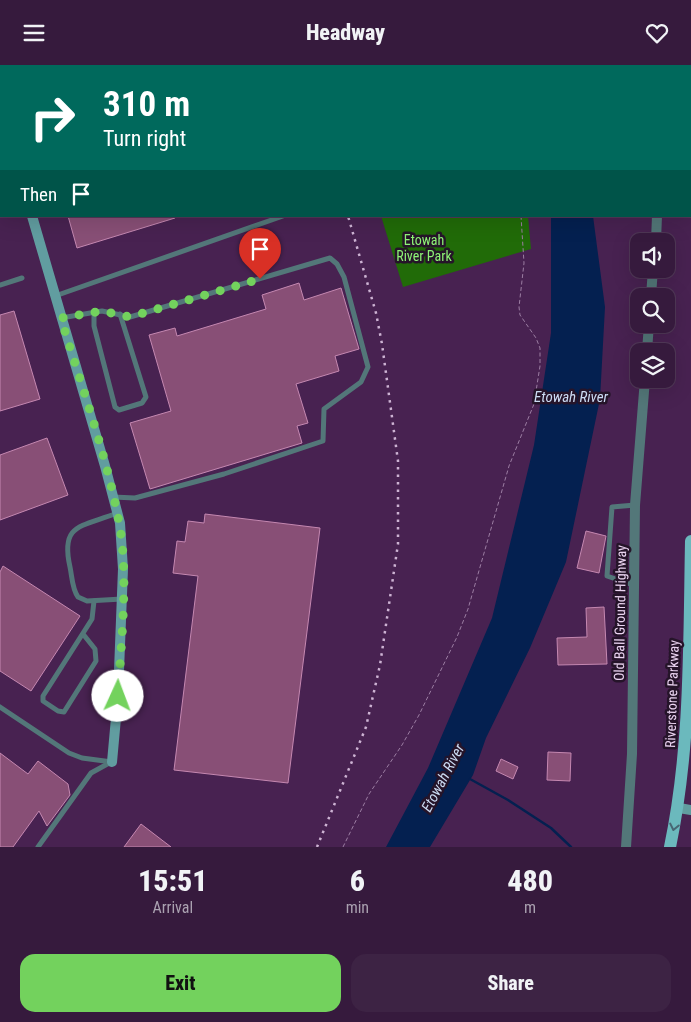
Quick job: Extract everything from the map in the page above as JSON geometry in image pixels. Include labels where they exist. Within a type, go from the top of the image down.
[{"type":"main road","name":"Riverstone Parkway","points":[[670,847],[685,809],[691,541]]},
{"type":"street","points":[[32,217],[117,513],[123,569],[118,696],[112,762]]},
{"type":"street","points":[[657,233],[658,217]]},
{"type":"street","name":"Old Ball Ground Highway","points":[[626,847],[632,754],[635,505],[644,388]]},
{"type":"lane","points":[[54,297],[280,217]]},
{"type":"lane","points":[[61,318],[102,311],[130,317],[330,259],[337,264],[344,277],[368,367],[361,382],[324,409],[323,441],[233,471],[162,490],[135,497],[113,497]]},
{"type":"lane","points":[[0,285],[22,278]]},
{"type":"lane","points":[[94,312],[94,326],[116,407],[119,410],[142,403],[146,397],[120,314]]},
{"type":"lane","points":[[633,585],[607,575],[612,507],[635,505]]},
{"type":"lane","points":[[117,513],[78,528],[66,541],[66,548],[76,594],[84,601],[122,599]]},
{"type":"lane","points":[[83,634],[95,649],[96,661],[64,712],[58,711],[43,701],[43,696],[92,619],[94,601]]},
{"type":"lane","points":[[0,707],[69,753],[82,758],[112,762]]},
{"type":"lane","points":[[38,847],[92,773],[112,762]]},
{"type":"path","points":[[343,847],[368,794],[402,745],[419,715],[457,637],[468,609],[509,466],[534,404],[540,366],[540,348],[536,338],[520,315],[519,307],[524,263],[521,217]]},
{"type":"green space","name":"Etowah River Park","points":[[381,217],[528,217],[531,249],[403,287]]},
{"type":"water","name":"Etowah River","points":[[551,217],[593,217],[605,307],[600,399],[566,562],[530,648],[486,738],[473,775],[430,847],[386,847],[428,768],[492,618],[534,445],[551,333]]},
{"type":"building","points":[[68,217],[175,217],[175,218],[77,248]]},
{"type":"building","points":[[299,283],[304,300],[341,288],[359,349],[335,356],[339,371],[296,384],[308,423],[297,426],[302,443],[150,489],[130,423],[171,411],[149,335],[175,328],[177,336],[266,309],[262,295]]},
{"type":"building","points":[[14,311],[40,399],[0,411],[0,315]]},
{"type":"building","points":[[47,438],[68,495],[0,520],[0,455]]},
{"type":"building","points":[[205,514],[320,528],[288,783],[174,770],[198,576],[173,573],[177,541],[185,542],[188,521],[204,523]]},
{"type":"building","points":[[586,531],[606,536],[599,573],[577,568]]},
{"type":"building","points":[[3,566],[80,616],[31,691],[0,671],[0,572]]},
{"type":"building","points":[[604,607],[607,664],[558,665],[557,638],[587,637],[586,608]]},
{"type":"building","points":[[548,752],[571,753],[570,781],[547,780]]},
{"type":"building","points":[[0,753],[28,774],[38,761],[68,784],[70,795],[47,826],[39,811],[13,847],[0,847]]},
{"type":"building","points":[[501,759],[518,767],[513,779],[496,771]]},
{"type":"building","points":[[141,824],[171,847],[124,847]]},
{"type":"waterway","points":[[470,779],[508,800],[551,828],[571,847]]},
{"type":"railway","points":[[317,847],[366,727],[380,665],[398,544],[398,461],[382,344],[376,313],[348,217]]},
{"type":"route","points":[[118,696],[123,569],[120,523],[61,318],[102,311],[130,317],[260,279]]}]
